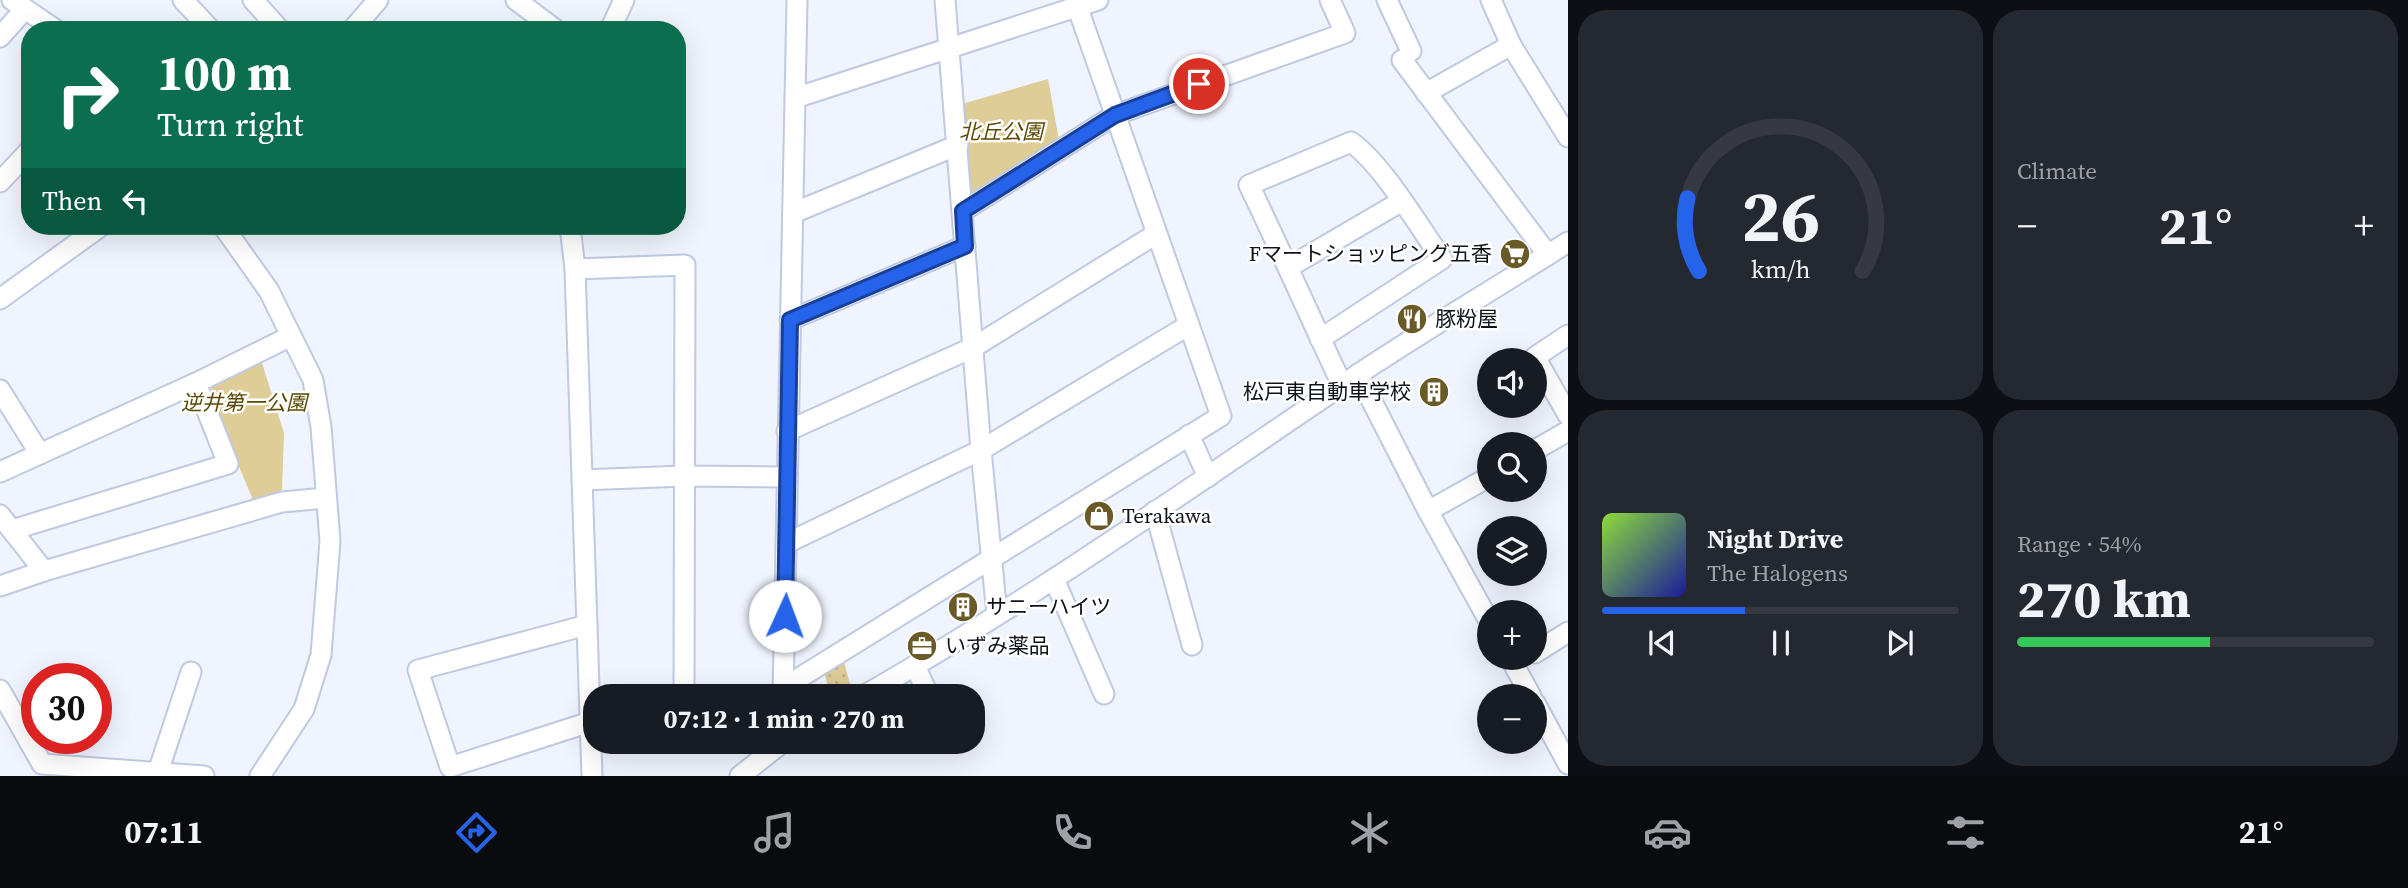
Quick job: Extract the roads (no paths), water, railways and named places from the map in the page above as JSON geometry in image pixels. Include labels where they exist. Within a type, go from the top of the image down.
[{"type":"street","points":[[183,0],[203,21]]},
{"type":"street","points":[[254,0],[272,21]]},
{"type":"street","points":[[360,21],[378,0]]},
{"type":"street","points":[[516,0],[544,21]]},
{"type":"street","points":[[614,21],[624,0]]},
{"type":"street","points":[[783,684],[797,0]]},
{"type":"street","points":[[945,0],[997,615]]},
{"type":"street","points":[[795,98],[1077,3],[1098,0]]},
{"type":"street","points":[[963,211],[1115,115],[1345,33],[1330,0]]},
{"type":"street","points":[[1387,0],[1406,56],[1426,93],[1548,255]]},
{"type":"street","points":[[1491,0],[1511,45],[1568,137]]},
{"type":"street","points":[[795,684],[991,558],[1221,416],[1077,3]]},
{"type":"street","points":[[0,37],[19,5],[43,21]]},
{"type":"street","points":[[1426,93],[1511,45]]},
{"type":"street","points":[[1320,339],[1442,259],[1363,150],[1351,142],[1249,185],[1320,339],[1350,380],[1477,600]]},
{"type":"street","points":[[793,213],[957,145]]},
{"type":"street","points":[[0,182],[21,160]]},
{"type":"street","points":[[1289,267],[1402,201]]},
{"type":"street","points":[[787,431],[974,347],[1156,234]]},
{"type":"street","points":[[0,299],[89,235]]},
{"type":"street","points":[[229,235],[269,291],[313,380],[321,428],[330,541],[321,655],[304,709],[260,776]]},
{"type":"street","points":[[571,235],[575,269],[590,684]]},
{"type":"street","points":[[884,684],[1054,579],[1350,380],[1568,242]]},
{"type":"street","points":[[790,320],[965,246]]},
{"type":"street","points":[[575,269],[685,265],[684,684]]},
{"type":"street","points":[[787,543],[981,450],[1189,325]]},
{"type":"street","points":[[1568,335],[1535,357],[1568,415]]},
{"type":"street","points":[[0,472],[196,383],[290,336]]},
{"type":"street","points":[[44,571],[6,523],[228,464],[196,383]]},
{"type":"street","points":[[0,390],[40,454]]},
{"type":"street","points":[[1547,443],[1568,431]]},
{"type":"street","points":[[1189,435],[1208,477]]},
{"type":"street","points":[[582,480],[684,476],[786,477]]},
{"type":"street","points":[[1428,511],[1477,484]]},
{"type":"street","points":[[0,586],[282,502],[326,498]]},
{"type":"street","points":[[1155,511],[1192,645]]},
{"type":"street","points":[[1054,579],[1104,694]]},
{"type":"street","points":[[583,731],[450,767],[418,670],[587,625]]},
{"type":"street","points":[[1547,645],[1568,632]]},
{"type":"street","points":[[915,666],[923,684]]},
{"type":"street","points":[[158,772],[191,672]]},
{"type":"street","points":[[0,690],[42,764],[204,776]]},
{"type":"street","points":[[1547,725],[1568,764]]},
{"type":"street","points":[[592,754],[592,776]]},
{"type":"street","points":[[740,776],[768,754]]},
{"type":"place","name":"Fマートショッピング五香","points":[[1515,254]]},
{"type":"place","name":"豚粉屋","points":[[1412,319]]},
{"type":"place","name":"松戸東自動車学校","points":[[1434,392]]},
{"type":"place","name":"Terakawa","points":[[1099,516]]},
{"type":"place","name":"サニーハイツ","points":[[963,607]]},
{"type":"place","name":"いずみ薬品","points":[[922,646]]},
{"type":"park label","name":"北丘公園","points":[[1001,132]]},
{"type":"park label","name":"逆井第一公園","points":[[244,403]]}]
